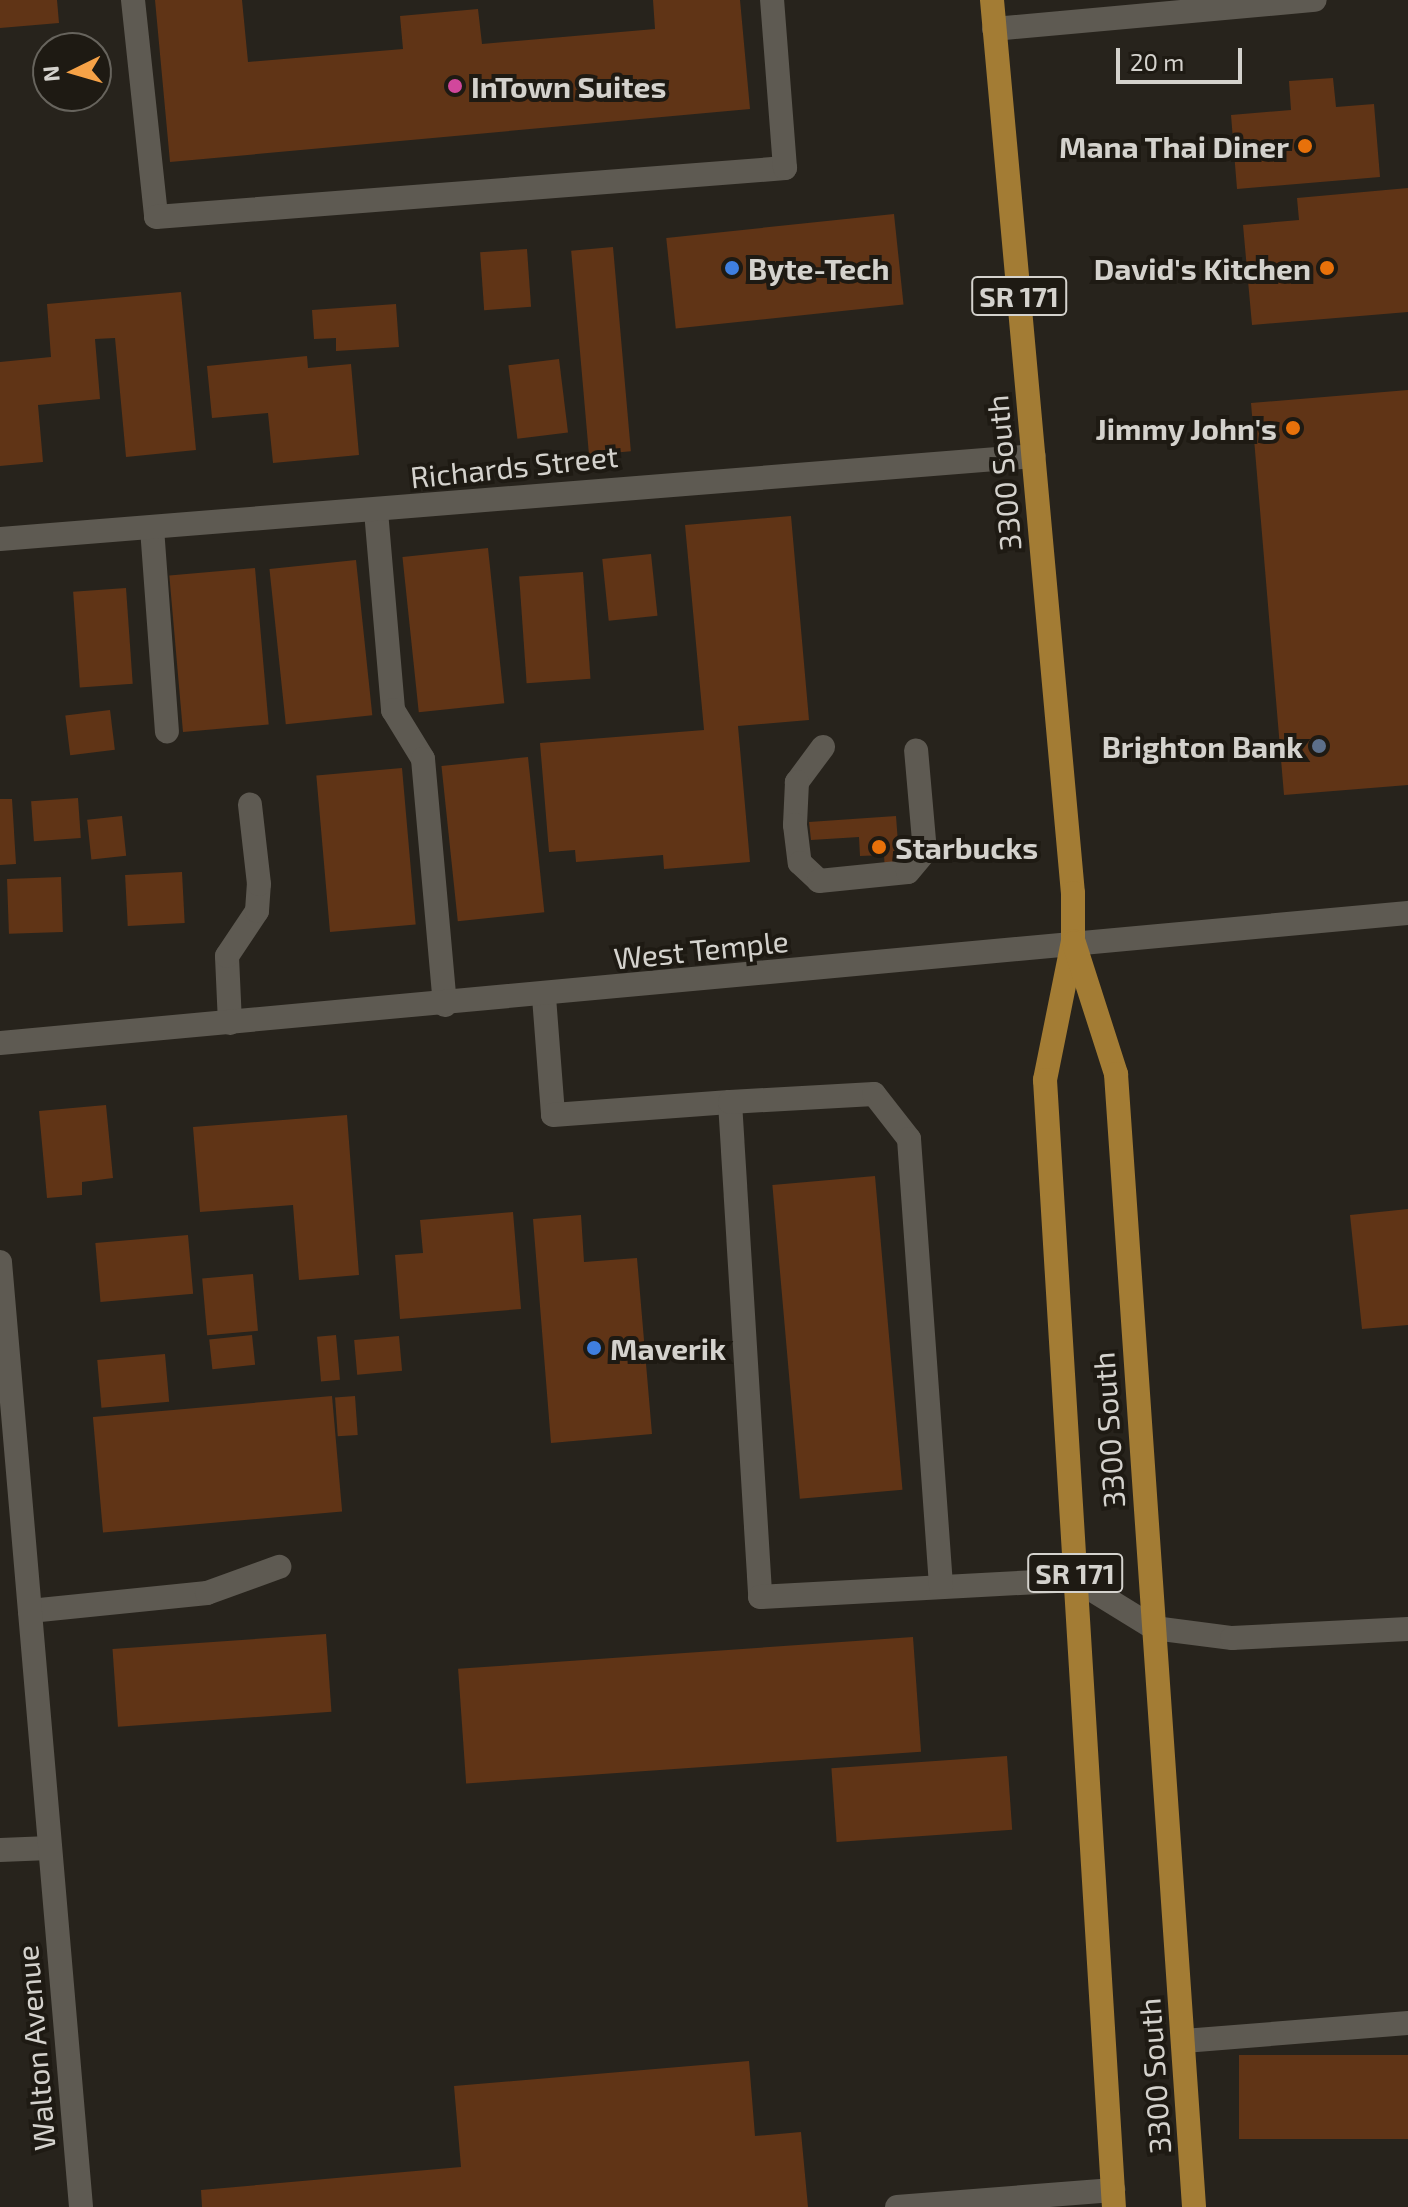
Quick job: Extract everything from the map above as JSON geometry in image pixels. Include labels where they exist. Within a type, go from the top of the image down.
[{"type":"main road","name":"3300 South","points":[[992,0],[1034,456],[1073,941],[1116,1074],[1194,2207]]},
{"type":"main road","name":"3300 South","points":[[1073,941],[1045,1080],[1113,2198]]},
{"type":"street","points":[[133,0],[156,217],[785,168],[772,0]]},
{"type":"street","points":[[994,29],[1315,0]]},
{"type":"street","name":"Richards Street","points":[[0,539],[1034,456]]},
{"type":"street","points":[[376,511],[393,710],[423,759],[445,1005]]},
{"type":"street","points":[[152,528],[167,731]]},
{"type":"street","points":[[823,747],[797,782],[795,825],[800,863],[819,881],[908,872],[925,852],[916,750]]},
{"type":"street","points":[[230,1023],[227,956],[257,911],[259,884],[250,805]]},
{"type":"street","name":"West Temple","points":[[0,1043],[544,997],[1073,941],[1408,913]]},
{"type":"street","points":[[544,997],[553,1115],[874,1094],[909,1139],[941,1587]]},
{"type":"street","points":[[730,1102],[760,1597],[1076,1580],[1154,1628],[1232,1638],[1408,1629]]},
{"type":"street","name":"Walton Avenue","points":[[0,1262],[81,2207]]},
{"type":"street","points":[[30,1611],[207,1593],[279,1567]]},
{"type":"street","points":[[0,1850],[50,1848]]},
{"type":"street","points":[[1184,2041],[1408,2023]]},
{"type":"street","points":[[897,2207],[1113,2198]]},
{"type":"building","points":[[0,0],[57,0],[59,23],[0,28]]},
{"type":"building","name":"InTown Suites","points":[[155,0],[242,0],[248,62],[403,49],[400,16],[478,9],[482,44],[655,29],[653,0],[740,0],[750,109],[170,162]]},
{"type":"building","name":"Mana Thai Diner","points":[[1333,78],[1336,107],[1374,104],[1380,177],[1237,189],[1231,115],[1291,110],[1289,81]]},
{"type":"building","name":"David's Kitchen","points":[[1408,188],[1408,312],[1252,325],[1243,225],[1299,220],[1297,198]]},
{"type":"building","points":[[894,214],[904,305],[676,328],[666,238]]},
{"type":"building","points":[[613,247],[631,451],[589,455],[571,251]]},
{"type":"building","points":[[527,249],[531,307],[484,310],[480,252]]},
{"type":"building","points":[[181,292],[196,450],[126,457],[115,338],[95,339],[100,399],[38,405],[43,462],[0,466],[0,362],[51,357],[47,304]]},
{"type":"building","points":[[396,304],[399,347],[336,351],[336,338],[314,339],[312,310]]},
{"type":"building","points":[[307,356],[308,368],[351,364],[359,455],[273,463],[268,413],[212,418],[207,366]]},
{"type":"building","points":[[559,359],[568,432],[517,439],[508,365]]},
{"type":"building","points":[[1408,390],[1408,785],[1284,795],[1251,403]]},
{"type":"building","points":[[791,516],[809,720],[738,726],[750,862],[664,869],[663,855],[576,862],[575,850],[549,852],[540,743],[704,730],[685,525]]},
{"type":"building","points":[[488,548],[504,703],[419,712],[402,557]]},
{"type":"building","points":[[651,554],[657,616],[609,621],[602,559]]},
{"type":"building","points":[[356,560],[372,715],[286,724],[269,569]]},
{"type":"building","points":[[255,568],[269,724],[183,732],[169,575]]},
{"type":"building","points":[[583,572],[590,679],[527,683],[519,576]]},
{"type":"building","points":[[126,588],[133,684],[80,687],[73,592]]},
{"type":"building","points":[[110,710],[115,750],[70,755],[65,715]]},
{"type":"building","points":[[528,757],[544,912],[458,921],[441,766]]},
{"type":"building","points":[[402,768],[416,924],[330,932],[316,775]]},
{"type":"building","points":[[78,798],[81,838],[34,841],[31,801]]},
{"type":"building","points":[[0,799],[12,799],[16,864],[0,865]]},
{"type":"building","points":[[122,816],[126,856],[91,859],[87,820]]},
{"type":"building","name":"Starbucks","points":[[896,816],[900,870],[885,871],[884,855],[860,856],[859,837],[811,840],[809,822]]},
{"type":"building","points":[[182,872],[185,923],[128,926],[125,875]]},
{"type":"building","points":[[61,877],[63,932],[9,934],[7,879]]},
{"type":"building","points":[[106,1105],[113,1178],[82,1182],[82,1195],[47,1198],[39,1111]]},
{"type":"building","points":[[347,1115],[359,1275],[299,1280],[293,1205],[200,1212],[193,1127]]},
{"type":"building","name":"Maverik","points":[[875,1176],[902,1490],[800,1499],[772,1185]]},
{"type":"building","points":[[1408,1209],[1408,1325],[1362,1329],[1350,1215]]},
{"type":"building","points":[[513,1212],[521,1309],[400,1319],[395,1255],[423,1253],[420,1220]]},
{"type":"building","name":"Maverik","points":[[581,1215],[584,1262],[637,1258],[652,1434],[551,1443],[533,1219]]},
{"type":"building","points":[[188,1235],[193,1294],[100,1302],[95,1243]]},
{"type":"building","points":[[253,1274],[258,1331],[207,1335],[202,1278]]},
{"type":"building","points":[[252,1335],[255,1365],[212,1369],[209,1339]]},
{"type":"building","points":[[336,1335],[340,1380],[321,1381],[317,1337]]},
{"type":"building","points":[[399,1336],[402,1371],[357,1375],[354,1340]]},
{"type":"building","points":[[165,1354],[169,1402],[101,1408],[97,1360]]},
{"type":"building","points":[[332,1396],[342,1512],[103,1532],[93,1417]]},
{"type":"building","points":[[355,1396],[358,1435],[338,1436],[335,1397]]},
{"type":"building","points":[[326,1634],[331,1712],[118,1727],[113,1649]]},
{"type":"building","points":[[913,1637],[921,1752],[466,1784],[458,1669]]},
{"type":"building","points":[[1007,1756],[1012,1830],[837,1842],[831,1768]]},
{"type":"building","points":[[1239,2055],[1408,2055],[1408,2139],[1239,2139]]},
{"type":"building","points":[[749,2061],[755,2136],[801,2132],[808,2207],[202,2207],[201,2190],[461,2167],[454,2086]]},
{"type":"place","name":"InTown Suites","points":[[455,86]]},
{"type":"place","name":"Mana Thai Diner","points":[[1305,146]]},
{"type":"place","name":"Byte-Tech","points":[[732,268]]},
{"type":"place","name":"David's Kitchen","points":[[1327,268]]},
{"type":"place","name":"Jimmy John's","points":[[1293,428]]},
{"type":"place","name":"Brighton Bank","points":[[1319,746]]},
{"type":"place","name":"Starbucks","points":[[879,847]]},
{"type":"place","name":"Maverik","points":[[594,1348]]}]
